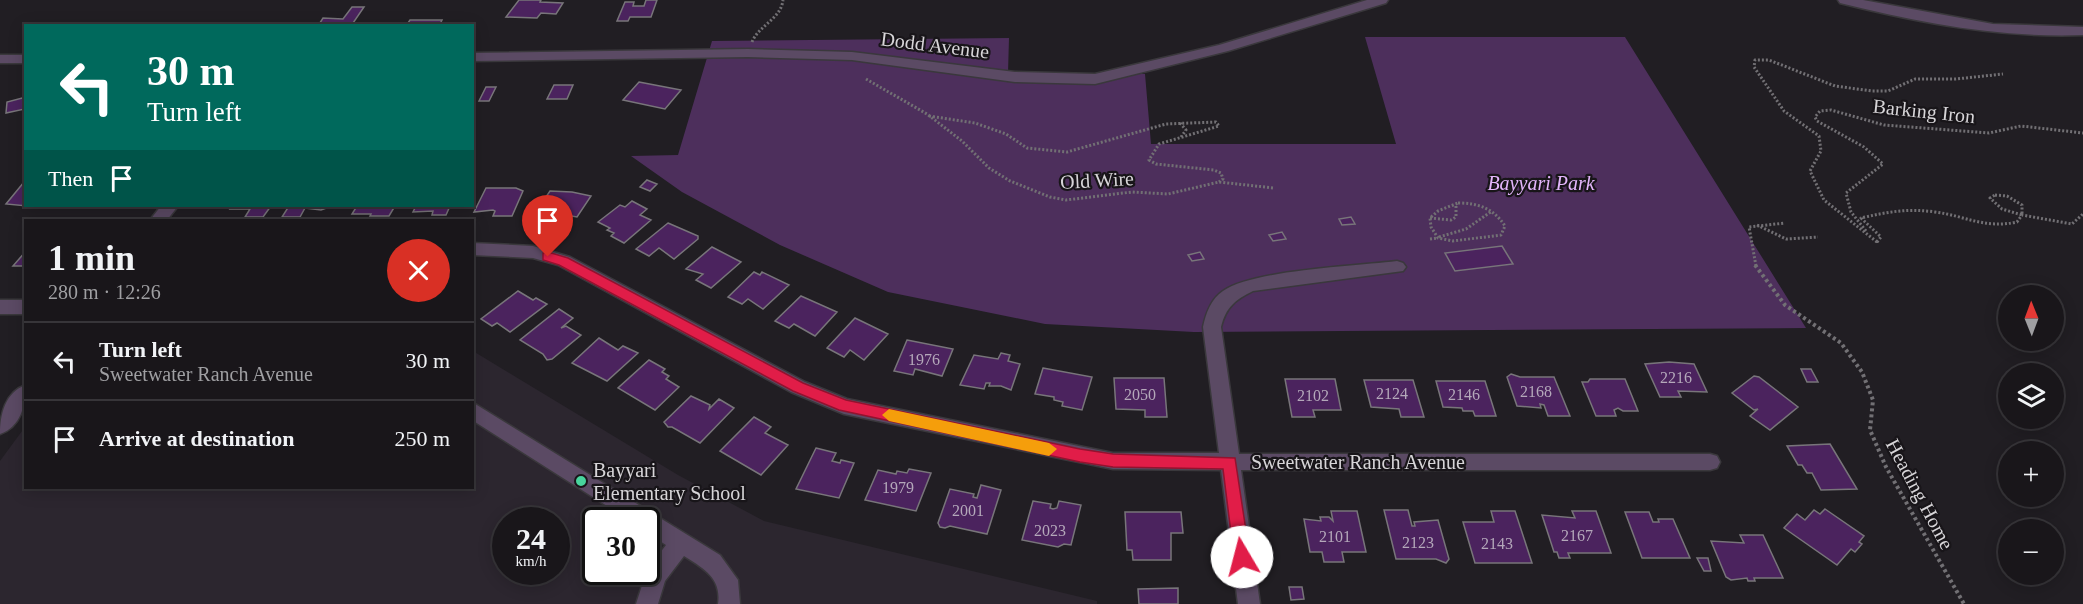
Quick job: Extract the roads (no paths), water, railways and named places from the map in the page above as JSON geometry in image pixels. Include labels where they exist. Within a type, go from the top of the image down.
[{"type":"street","name":"Dodd Avenue","points":[[474,57],[748,53],[852,56],[1044,80],[1095,79],[1223,48],[1381,0]]},
{"type":"street","points":[[1845,0],[1962,25],[2031,32],[2083,31]]},
{"type":"street","points":[[0,59],[24,59]]},
{"type":"street","points":[[159,219],[169,207]]},
{"type":"street","name":"Sweetwater Ranch Avenue","points":[[474,249],[533,252],[564,261],[798,387],[844,406],[1080,456],[1113,461],[1710,462]]},
{"type":"street","points":[[1249,604],[1212,327],[1215,308],[1229,294],[1250,285],[1398,267]]},
{"type":"street","points":[[0,307],[24,307]]},
{"type":"street","points":[[0,426],[24,395]]},
{"type":"street","points":[[474,411],[712,562],[726,574],[731,595],[729,604]]},
{"type":"street","points":[[647,604],[655,577],[681,542]]},
{"type":"place","name":"Bayyari Elementary School","points":[[581,481]]},
{"type":"park label","name":"Bayyari Park","points":[[1541,183]]}]
